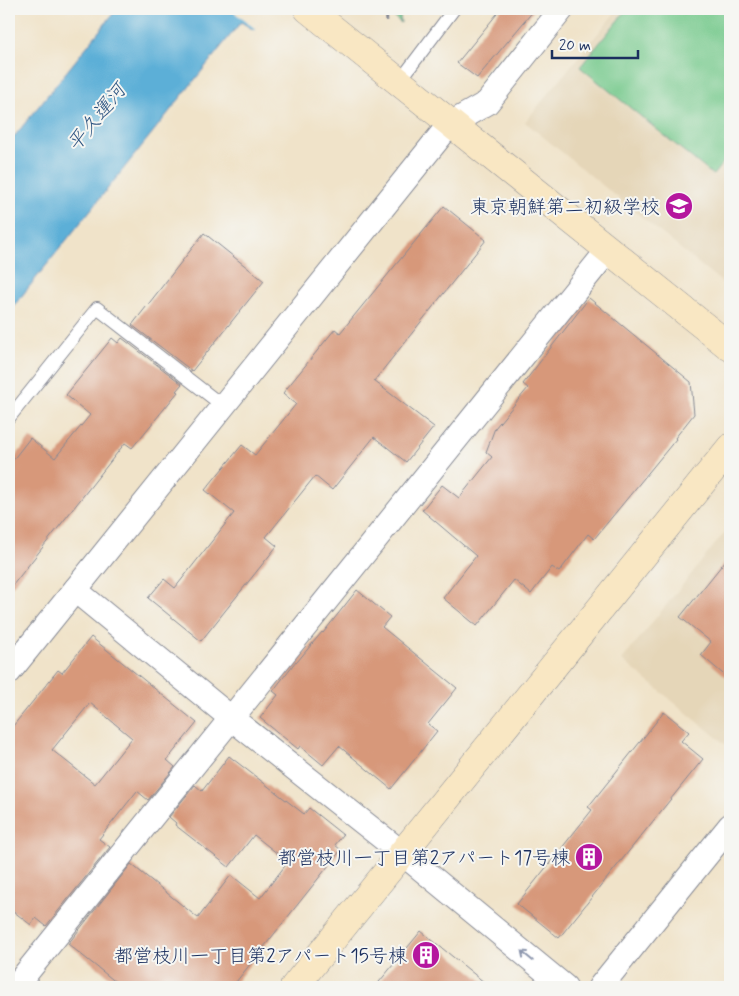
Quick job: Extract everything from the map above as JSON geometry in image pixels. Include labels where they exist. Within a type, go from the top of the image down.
[{"type":"street","points":[[308,9],[730,347]]},
{"type":"street","points":[[9,672],[450,124],[487,103],[562,9]]},
{"type":"street","points":[[14,987],[609,249]]},
{"type":"street","points":[[294,987],[730,448]]},
{"type":"street","points":[[75,590],[231,718],[402,853],[565,987]]},
{"type":"street","points":[[600,987],[730,826]]},
{"type":"lane","points":[[399,82],[454,9]]},
{"type":"lane","points":[[9,418],[97,308],[223,406]]},
{"type":"path","points":[[386,9],[387,22]]},
{"type":"shaded area","name":"東京朝鮮第二初級学校","points":[[618,9],[730,9],[730,289],[525,122]]},
{"type":"shaded area","points":[[730,526],[730,748],[622,660]]},
{"type":"green space","points":[[385,9],[399,9],[401,23]]},
{"type":"green space","points":[[627,9],[730,9],[730,154],[713,175],[580,67]]},
{"type":"water","name":"平久運河","points":[[117,9],[271,9],[254,30],[241,22],[9,312],[9,143]]},
{"type":"pier","points":[[230,9],[273,9],[257,30]]},
{"type":"building","points":[[501,9],[535,9],[477,78],[457,63]]},
{"type":"building","points":[[444,206],[486,240],[374,381],[434,427],[406,462],[374,437],[332,490],[315,476],[266,537],[277,546],[201,641],[148,598],[164,579],[175,588],[234,513],[205,490],[242,445],[255,455],[296,404],[283,393],[335,329],[340,333]]},
{"type":"building","points":[[204,233],[264,281],[192,371],[132,325]]},
{"type":"building","points":[[589,298],[691,382],[694,414],[676,439],[594,539],[588,534],[559,572],[552,567],[531,594],[514,580],[477,626],[443,598],[476,556],[422,510],[442,485],[459,498],[492,457],[486,452],[495,428],[528,388],[523,384]]},
{"type":"building","points":[[112,338],[118,343],[122,338],[182,384],[176,391],[178,392],[132,448],[125,443],[9,590],[9,465],[30,438],[55,458],[90,415],[66,395]]},
{"type":"building","points":[[730,555],[730,680],[701,655],[711,642],[680,617]]},
{"type":"building","points":[[357,590],[390,617],[382,627],[457,688],[428,724],[437,731],[391,789],[339,746],[323,765],[300,746],[298,749],[260,718],[278,695],[273,691]]},
{"type":"building","points":[[91,637],[197,723],[167,760],[175,767],[148,800],[137,791],[99,839],[110,847],[46,926],[36,918],[31,925],[9,908],[9,731],[58,670],[62,673]],"holes":[[[90,703],[132,738],[95,784],[52,750]]]},
{"type":"building","name":"都営枝川一丁目第2アパート17号棟","points":[[664,712],[689,732],[681,741],[703,759],[559,938],[517,904],[592,810],[588,807]]},
{"type":"building","points":[[229,756],[304,814],[309,808],[343,835],[335,845],[341,850],[232,987],[122,987],[68,944],[131,864],[198,918],[231,875],[260,898],[288,862],[254,835],[229,867],[175,825],[176,823],[169,817],[195,785],[202,791]]},
{"type":"building","name":"都営枝川一丁目第2アパート15号棟","points":[[421,931],[490,987],[375,987]]},
{"type":"place","name":"東京朝鮮第二初級学校","points":[[679,206]]},
{"type":"place","name":"都営枝川一丁目第2アパート17号棟","points":[[589,857]]},
{"type":"place","name":"都営枝川一丁目第2アパート15号棟","points":[[426,955]]}]
